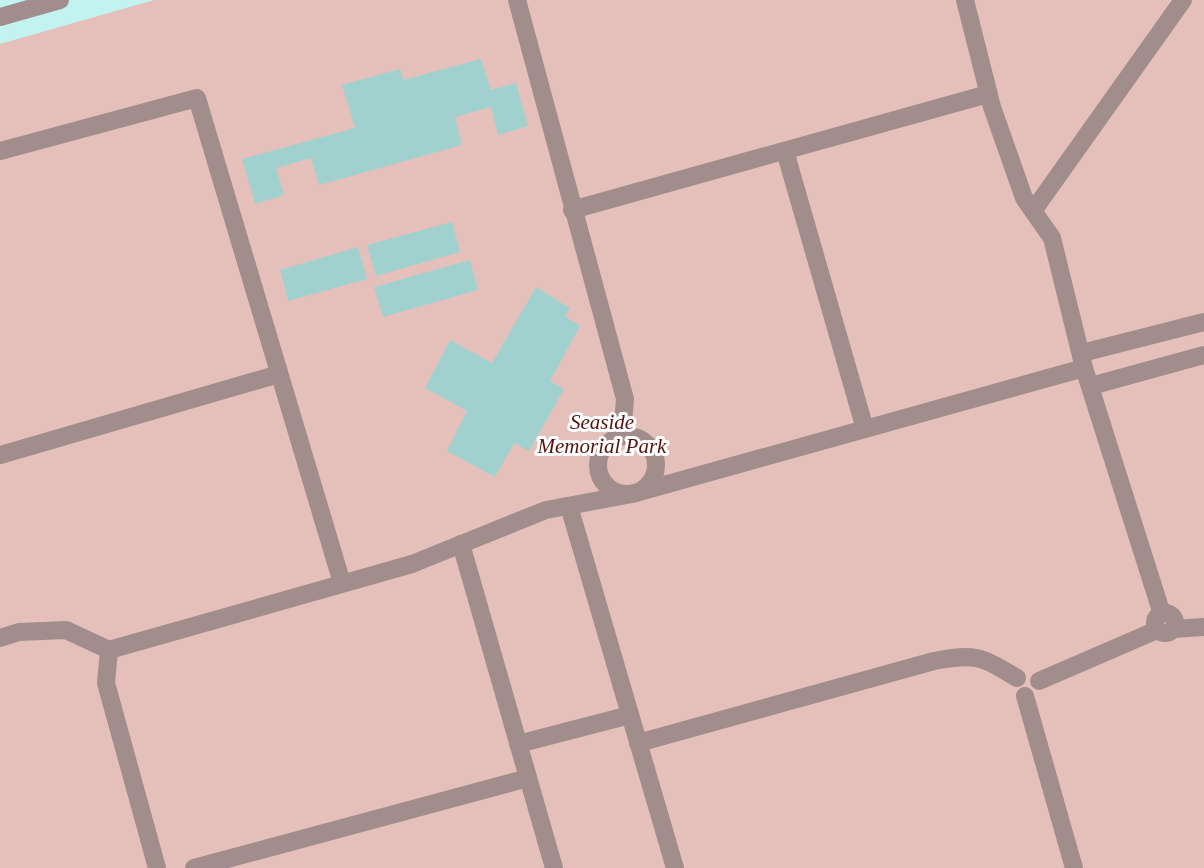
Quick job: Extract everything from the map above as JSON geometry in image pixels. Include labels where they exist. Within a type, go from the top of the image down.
[{"type":"street","points":[[0,17],[60,0]]},
{"type":"street","points":[[516,0],[625,399],[622,436]]},
{"type":"street","points":[[964,0],[988,94],[1024,198],[1052,238],[1083,361],[1164,624]]},
{"type":"street","points":[[1033,211],[1183,0]]},
{"type":"street","points":[[572,210],[988,94]]},
{"type":"street","points":[[0,151],[197,98],[342,583]]},
{"type":"street","points":[[785,151],[865,429]]},
{"type":"street","points":[[0,638],[19,632],[66,630],[109,650],[412,564],[546,510],[632,494],[865,429],[1204,322]]},
{"type":"street","points":[[1091,386],[1204,355]]},
{"type":"street","points":[[0,455],[279,374]]},
{"type":"street","points":[[622,436],[633,436],[643,441],[651,449],[655,460],[655,471],[650,481],[632,494],[620,494],[610,489],[602,481],[598,470],[598,458],[603,448],[611,440],[622,436]]},
{"type":"street","points":[[569,506],[674,868]]},
{"type":"street","points":[[461,544],[554,868]]},
{"type":"street","points":[[1039,681],[1164,624],[1204,627]]},
{"type":"street","points":[[109,650],[106,683],[157,868]]},
{"type":"street","points":[[638,743],[934,661],[962,656],[985,659],[1017,678]]},
{"type":"street","points":[[1025,696],[1038,690],[1037,677],[1028,672],[1017,678],[1015,687],[1025,696],[1074,868]]},
{"type":"street","points":[[518,744],[630,715]]},
{"type":"street","points":[[194,868],[528,778]]},
{"type":"green space","name":"Seaside Memorial Park","points":[[154,0],[1204,0],[1204,868],[0,868],[0,44]]},
{"type":"building","points":[[481,59],[491,90],[516,83],[528,126],[498,135],[491,107],[455,117],[462,145],[319,185],[311,158],[276,168],[284,195],[255,204],[242,159],[355,128],[342,85],[400,69],[403,80]]},
{"type":"building","points":[[452,222],[460,252],[376,276],[367,245]]},
{"type":"building","points":[[358,247],[367,279],[288,301],[280,270]]},
{"type":"building","points":[[470,260],[478,290],[383,317],[374,287]]},
{"type":"building","points":[[536,287],[570,308],[565,316],[580,326],[550,381],[564,389],[529,451],[514,443],[495,477],[447,451],[467,411],[425,388],[450,340],[492,363]]}]
